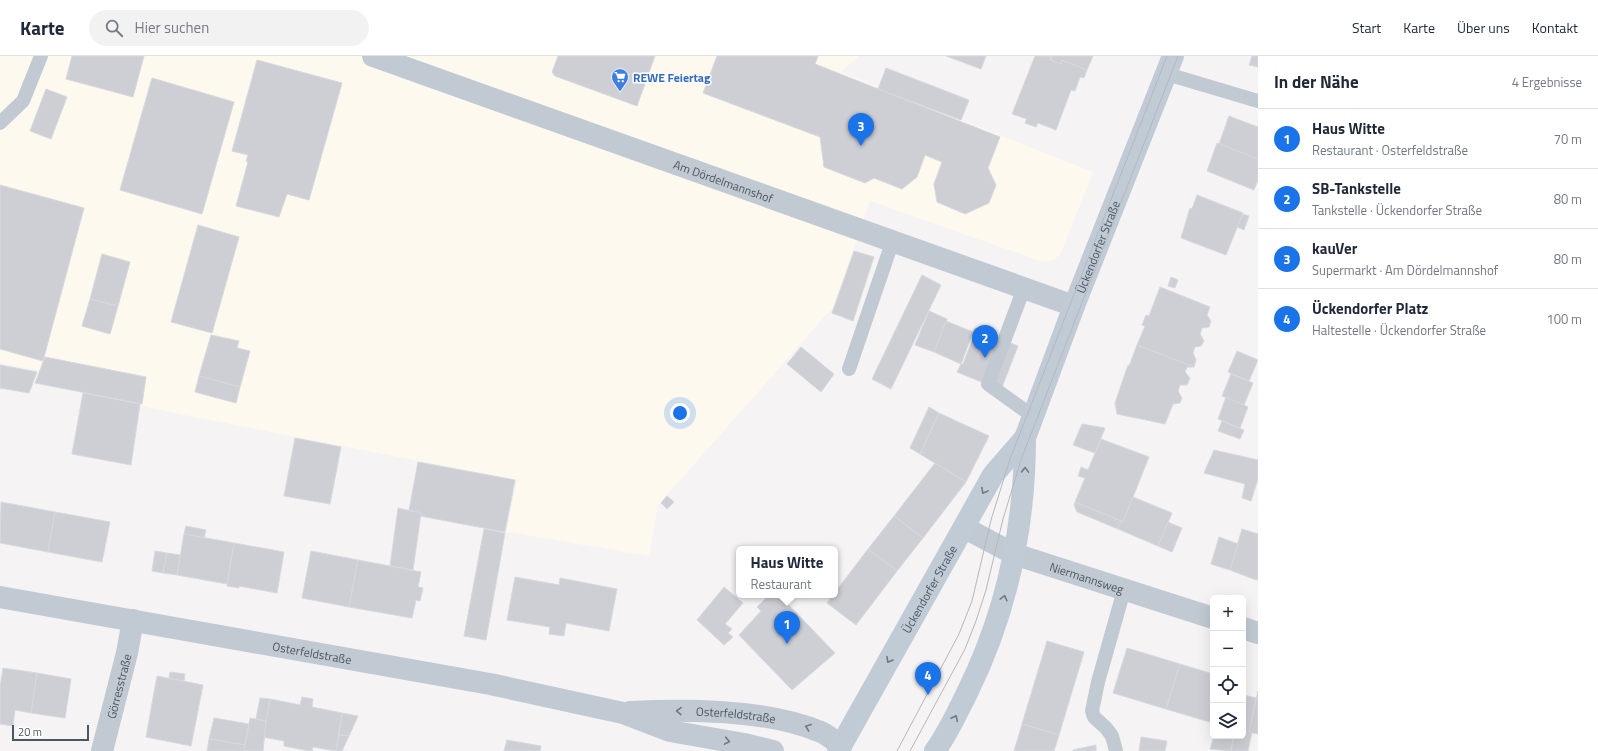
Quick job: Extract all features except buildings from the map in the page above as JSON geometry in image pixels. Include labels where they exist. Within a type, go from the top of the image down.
[{"type":"main road","name":"Ückendorfer Straße","points":[[842,749],[993,475],[1025,438],[1074,306],[1170,65]]},
{"type":"main road","name":"Ückendorfer Straße","points":[[935,751],[950,728],[980,668],[998,621],[1014,554],[1024,487],[1025,438]]},
{"type":"street","name":"Am Dördelmannshof","points":[[373,56],[893,240],[1074,306]]},
{"type":"street","name":"Niermannsweg","points":[[965,528],[1014,554],[1210,617]]},
{"type":"street","name":"Osterfeldstraße","points":[[0,597],[490,684],[623,713],[670,731],[744,744],[773,751]]},
{"type":"street","name":"Görresstraße","points":[[102,751],[127,653],[133,620]]},
{"type":"street","points":[[1246,629],[1258,633]]},
{"type":"street","name":"Osterfeldstraße","points":[[623,713],[664,710],[737,713],[797,723],[823,732],[842,749]]},
{"type":"lane","points":[[0,123],[23,101],[41,56]]},
{"type":"lane","points":[[1170,65],[1258,101]]},
{"type":"lane","points":[[849,369],[893,240]]},
{"type":"lane","points":[[1024,288],[988,384],[1034,417]]},
{"type":"lane","points":[[1116,751],[1112,736],[1094,717],[1092,711],[1098,682],[1124,590]]},
{"type":"shaded area","points":[[0,56],[859,56],[841,72],[1093,172],[1060,255],[1053,260],[1043,262],[870,201],[834,306],[658,505],[649,556],[506,532],[517,480],[189,416],[34,383],[39,370],[0,363]]},
{"type":"tram line","points":[[897,751],[959,634],[972,601],[991,520],[1010,459],[1167,56]]},
{"type":"tram line","points":[[910,751],[965,649],[976,621],[986,590],[1003,519],[1022,457],[1178,56]]},
{"type":"place","name":"REWE Feiertag","points":[[620,92]]},
{"type":"place","name":"kauVer","points":[[861,146]]},
{"type":"place","name":"SB-Tankstelle","points":[[985,358]]},
{"type":"place","name":"Haus Witte","points":[[787,644]]},
{"type":"place","name":"Ückendorfer Platz","points":[[928,695]]}]
